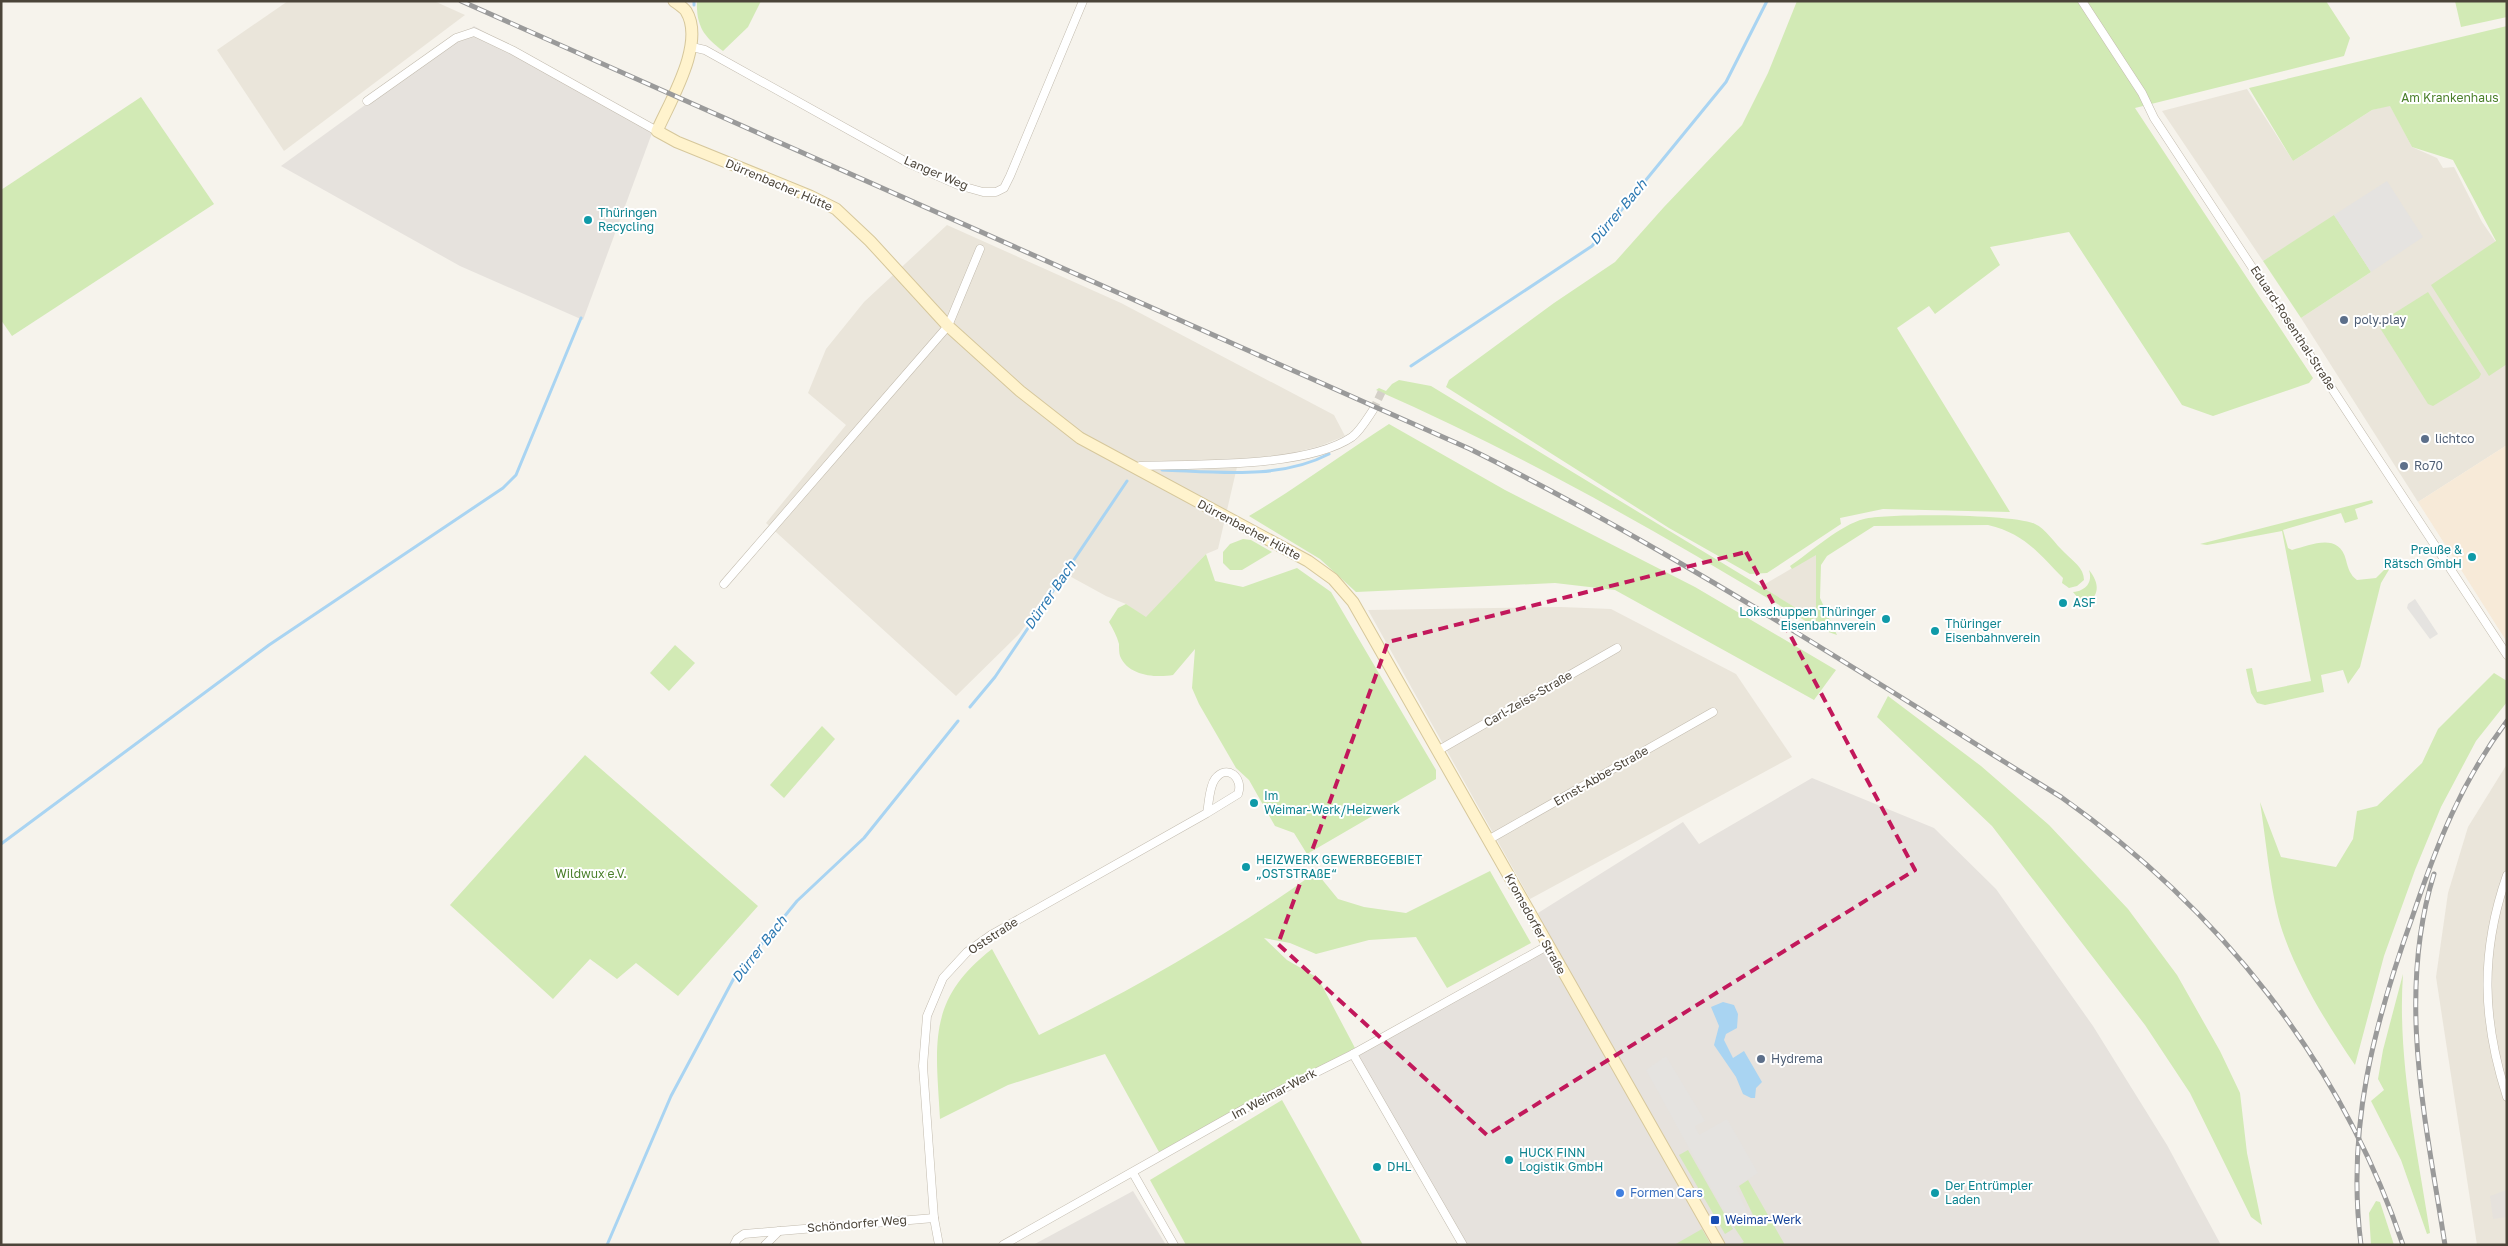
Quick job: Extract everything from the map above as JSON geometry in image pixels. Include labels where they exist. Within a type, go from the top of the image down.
[{"type":"street","points":[[657,131],[682,75],[692,47],[693,39],[686,11],[674,1]]},
{"type":"street","name":"Langer Weg","points":[[692,47],[705,50],[910,164],[958,185],[984,192],[996,192],[1004,188],[1010,176],[1083,1]]},
{"type":"street","name":"Eduard-Rosenthal-Straße","points":[[2082,1],[2142,93],[2154,118],[2507,654]]},
{"type":"street","name":"Dürrenbacher Hütte","points":[[367,101],[456,38],[474,32],[512,50],[677,142],[810,196],[836,209],[870,241],[948,326],[1020,391],[1080,438],[1308,561],[1333,580],[1353,602]]},
{"type":"street","points":[[724,584],[948,326],[980,250]]},
{"type":"street","points":[[1136,469],[1140,466],[1261,461],[1305,455],[1339,445],[1354,436],[1373,410]]},
{"type":"street","name":"Kromsdorfer Straße","points":[[1353,602],[1547,946],[1719,1245]]},
{"type":"street","name":"Carl-Zeiss-Straße","points":[[1438,750],[1617,648]]},
{"type":"street","name":"Ernst-Abbe-Straße","points":[[1488,840],[1713,712]]},
{"type":"street","name":"Oststraße","points":[[939,1245],[934,1218],[923,1053],[927,1016],[943,978],[967,952],[991,935],[1207,813],[1238,794],[1240,782],[1237,776],[1229,772],[1222,773],[1216,778],[1207,813]]},
{"type":"street","points":[[2507,875],[2494,915],[2487,974],[2494,1055],[2507,1098]]},
{"type":"street","name":"Im Weimar-Werk","points":[[1003,1245],[1251,1105],[1353,1054],[1547,946]]},
{"type":"street","points":[[1353,1054],[1463,1245]]},
{"type":"street","points":[[1134,1172],[1174,1245]]},
{"type":"street","name":"Schöndorfer Weg","points":[[734,1245],[737,1238],[744,1234],[934,1218]]},
{"type":"street","points":[[765,1245],[779,1231]]},
{"type":"highlighted area","points":[[1746,552],[1915,870],[1487,1135],[1278,944],[1388,642]]},
{"type":"shaded area","points":[[288,1],[434,1],[465,15],[284,151],[217,50]]},
{"type":"shaded area","points":[[474,26],[655,125],[583,320],[460,266],[281,166]]},
{"type":"shaded area","points":[[2247,89],[2293,161],[2372,110],[2390,105],[2412,147],[2437,158],[2443,168],[2454,167],[2482,222],[2507,258],[2507,445],[2418,502],[2301,318],[2371,272],[2334,216],[2263,261],[2162,111]]},
{"type":"shaded area","points":[[2387,181],[2423,237],[2371,272],[2334,215]]},
{"type":"shaded area","points":[[947,225],[1121,303],[1334,415],[1345,436],[1320,446],[1237,467],[1218,549],[1206,554],[1146,618],[1126,604],[1106,596],[1064,573],[1019,634],[956,696],[766,523],[846,425],[808,393],[826,349],[864,302]]},
{"type":"shaded area","points":[[2507,445],[2507,642],[2418,502]]},
{"type":"shaded area","points":[[1816,554],[1817,620],[1760,587]]},
{"type":"shaded area","points":[[2415,599],[2438,634],[2430,639],[2407,608],[2408,604]]},
{"type":"shaded area","points":[[1561,607],[1611,609],[1736,674],[1792,757],[1530,899],[1368,610]]},
{"type":"shaded area","points":[[2507,764],[2507,1245],[2477,1245],[2436,977],[2448,893],[2468,827]]},
{"type":"shaded area","points":[[1812,778],[1934,828],[1996,889],[2093,1026],[2167,1145],[2221,1245],[1463,1245],[1353,1054],[1547,945],[1538,913],[1683,822],[1699,844]]},
{"type":"shaded area","points":[[1666,1056],[1705,1121],[1695,1126],[1699,1135],[1727,1119],[1758,1173],[1736,1187],[1749,1216],[1732,1226],[1646,1070]]},
{"type":"shaded area","points":[[2507,1190],[2507,1217],[2493,1219],[2490,1196]]},
{"type":"shaded area","points":[[1133,1191],[1166,1245],[1033,1245]]},
{"type":"green space","points":[[697,1],[761,1],[748,27],[723,51],[702,30],[698,17]]},
{"type":"green space","points":[[1797,1],[2326,1],[2350,38],[2344,56],[2135,108],[2313,378],[2309,383],[2213,416],[2182,405],[2069,232],[1990,247],[2000,265],[1935,314],[1929,306],[1897,328],[2010,512],[1883,509],[1840,518],[1841,524],[1767,573],[1750,574],[1669,528],[1446,387],[1449,380],[1554,303],[1615,262],[1742,125],[1768,73]]},
{"type":"green space","points":[[2455,1],[2507,1],[2507,17],[2461,27]]},
{"type":"green space","name":"Am Krankenhaus","points":[[2507,26],[2507,364],[2489,376],[2431,285],[2496,241],[2453,160],[2412,147],[2390,106],[2372,110],[2293,161],[2249,88]]},
{"type":"green space","points":[[141,97],[214,204],[12,336],[1,320],[1,190]]},
{"type":"green space","points":[[2334,215],[2371,272],[2301,318],[2263,261]]},
{"type":"green space","points":[[2428,292],[2481,374],[2479,378],[2433,406],[2428,404],[2380,328],[2382,321]]},
{"type":"green space","points":[[1399,380],[1431,386],[1816,620],[1816,555],[1792,569],[1790,566],[1845,527],[1864,519],[1898,516],[1978,516],[2035,524],[2047,533],[2078,565],[2084,580],[2077,586],[2069,588],[2062,583],[2063,578],[2030,545],[2012,533],[1988,525],[1874,526],[1827,556],[1821,565],[1820,598],[1837,635],[1817,628],[1655,532],[1545,472],[1489,443],[1376,390],[1379,388],[1386,391]]},
{"type":"green space","points":[[1389,424],[1505,490],[1695,587],[1836,670],[1814,700],[1615,590],[1555,583],[1356,592],[1320,559],[1249,516]]},
{"type":"green space","points":[[2372,500],[2373,503],[2355,509],[2358,519],[2345,523],[2341,513],[2283,530],[2288,548],[2292,550],[2324,543],[2331,543],[2337,546],[2342,551],[2351,574],[2357,580],[2376,578],[2396,558],[2381,583],[2360,667],[2348,684],[2343,670],[2321,675],[2324,692],[2265,705],[2257,703],[2251,693],[2246,669],[2252,668],[2257,692],[2311,681],[2282,531],[2207,545],[2200,544]]},
{"type":"green space","points":[[1243,539],[1251,540],[1272,552],[1242,570],[1230,570],[1223,563],[1223,552],[1230,544]]},
{"type":"green space","points":[[1206,554],[1215,581],[1243,587],[1297,568],[1331,592],[1436,770],[1436,779],[1307,854],[1294,833],[1275,826],[1249,780],[1236,768],[1199,704],[1192,688],[1195,649],[1173,675],[1151,676],[1136,672],[1124,663],[1120,656],[1119,644],[1109,622],[1118,608],[1126,604],[1146,617]]},
{"type":"green space","points":[[2089,570],[2093,575],[2097,589],[2094,598],[2085,606],[2073,592],[2085,588],[2090,578]]},
{"type":"green space","points":[[675,645],[695,663],[669,691],[650,673]]},
{"type":"green space","points":[[2494,673],[2507,681],[2507,702],[2476,741],[2441,807],[2415,870],[2384,956],[2355,1065],[2310,993],[2291,954],[2278,916],[2272,888],[2260,802],[2281,857],[2336,867],[2353,839],[2357,811],[2377,806],[2422,763],[2438,729]]},
{"type":"green space","points":[[1888,696],[1981,766],[2049,825],[2128,909],[2177,975],[2220,1051],[2240,1093],[2247,1153],[2262,1225],[2251,1217],[2190,1093],[2145,1025],[1992,826],[1877,717]]},
{"type":"green space","points":[[822,726],[835,739],[784,798],[770,785]]},
{"type":"green space","name":"Wildwux e.V.","points":[[585,755],[758,906],[678,996],[636,963],[617,979],[590,959],[553,999],[450,905]]},
{"type":"green space","points":[[1490,871],[1531,943],[1447,988],[1416,937],[1369,940],[1316,954],[1290,943],[1264,938],[1287,960],[1318,978],[1355,1048],[1159,1152],[1105,1054],[1008,1085],[940,1119],[937,1046],[945,1006],[955,987],[971,968],[992,949],[1039,1035],[1111,999],[1181,960],[1250,917],[1316,872],[1338,899],[1364,907],[1406,913]]},
{"type":"green space","points":[[2403,974],[2402,1006],[2405,1071],[2430,1233],[2427,1234],[2401,1160],[2371,1101],[2384,1090],[2378,1079],[2383,1050]]},
{"type":"green space","points":[[1282,1100],[1363,1245],[1186,1245],[1150,1180]]},
{"type":"green space","points":[[1688,1150],[1733,1229],[1725,1234],[1679,1155]]},
{"type":"green space","points":[[1748,1180],[1785,1245],[1738,1245],[1744,1242],[1734,1227],[1753,1215],[1739,1186]]},
{"type":"green space","points":[[2376,1201],[2380,1202],[2394,1245],[2371,1245],[2369,1213]]},
{"type":"green space","points":[[1702,1229],[1711,1245],[1674,1245]]},
{"type":"water","points":[[1723,1002],[1734,1005],[1738,1014],[1737,1028],[1726,1034],[1724,1040],[1733,1058],[1744,1051],[1762,1082],[1756,1088],[1755,1098],[1743,1094],[1736,1077],[1714,1045],[1719,1026],[1711,1007]]},
{"type":"waterway","name":"Dürrer Bach","points":[[1411,366],[1592,246],[1726,82],[1767,1]]},
{"type":"waterway","points":[[1,844],[269,645],[503,488],[516,475],[581,318]]},
{"type":"waterway","name":"Dürrer Bach","points":[[1162,470],[1226,473],[1269,471],[1290,468],[1329,454]]},
{"type":"waterway","name":"Dürrer Bach","points":[[970,707],[995,677],[1127,481]]},
{"type":"waterway","name":"Dürrer Bach","points":[[607,1245],[671,1096],[734,978],[797,901],[864,838],[958,721]]},
{"type":"tunnel","points":[[1373,410],[1383,389]]},
{"type":"railway","points":[[461,1],[1470,449],[1546,488],[1696,572],[2061,797],[2118,841],[2172,888],[2222,939],[2268,994],[2309,1052],[2345,1113],[2377,1177],[2403,1245]]},
{"type":"railway","points":[[2361,1245],[2357,1202],[2357,1159],[2361,1118],[2375,1036],[2386,996],[2441,838],[2463,790],[2507,721]]},
{"type":"railway","points":[[2434,874],[2423,920],[2417,966],[2416,1013],[2423,1106],[2445,1245]]},
{"type":"place","name":"Thüringen Recycling","points":[[588,220]]},
{"type":"place","name":"poly.play","points":[[2344,320]]},
{"type":"place","name":"lichtco","points":[[2425,439]]},
{"type":"place","name":"Ro70","points":[[2404,466]]},
{"type":"place","name":"Preuße & Rätsch GmbH","points":[[2472,557]]},
{"type":"place","name":"ASF","points":[[2063,603]]},
{"type":"place","name":"Lokschuppen Thüringer Eisenbahnverein","points":[[1886,619]]},
{"type":"place","name":"Thüringer Eisenbahnverein","points":[[1935,631]]},
{"type":"place","name":"Im Weimar-Werk/Heizwerk","points":[[1254,803]]},
{"type":"place","name":"HEIZWERK GEWERBEGEBIET „OSTSTRAßE“","points":[[1246,867]]},
{"type":"place","name":"Hydrema","points":[[1761,1059]]},
{"type":"place","name":"HUCK FINN Logistik GmbH","points":[[1509,1160]]},
{"type":"place","name":"DHL","points":[[1377,1167]]},
{"type":"place","name":"Formen Cars","points":[[1620,1193]]},
{"type":"place","name":"Der Entrümpler Laden","points":[[1935,1193]]},
{"type":"place","name":"Weimar-Werk","points":[[1715,1220]]}]
